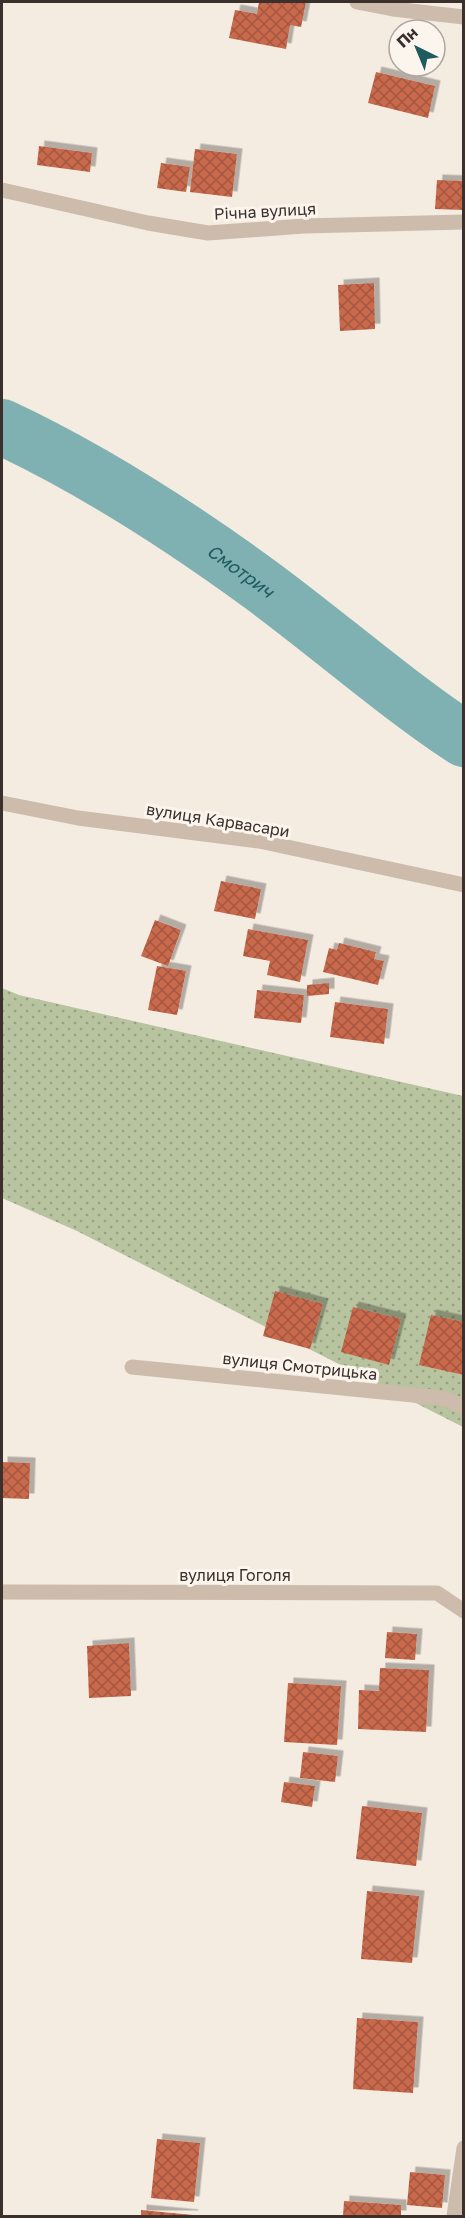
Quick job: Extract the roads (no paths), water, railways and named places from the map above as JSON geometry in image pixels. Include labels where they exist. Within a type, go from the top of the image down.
[{"type":"street","points":[[357,2],[393,9],[464,17]]},
{"type":"street","name":"Річна вулиця","points":[[2,190],[148,223],[208,232],[304,226],[464,222]]},
{"type":"street","name":"вулиця Карвасари","points":[[2,802],[78,818],[260,841],[464,885]]},
{"type":"street","name":"вулиця Смотрицька","points":[[132,1367],[443,1398],[464,1407]]},
{"type":"street","name":"вулиця Гоголя","points":[[2,1592],[437,1593],[464,1611]]},
{"type":"street","points":[[454,2217],[464,2148]]},
{"type":"waterway","name":"Смотрич","points":[[2,427],[103,480],[199,541],[261,585],[412,702],[464,739]]}]
